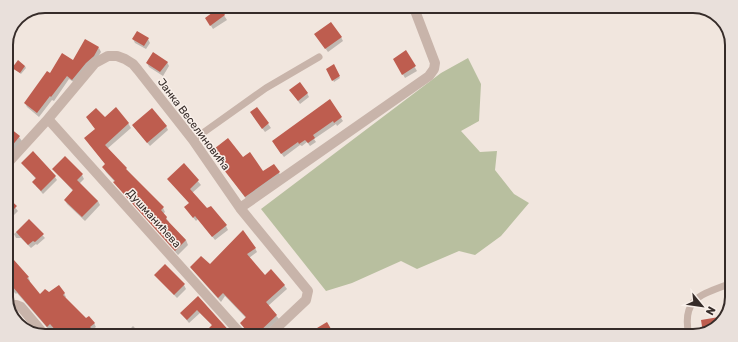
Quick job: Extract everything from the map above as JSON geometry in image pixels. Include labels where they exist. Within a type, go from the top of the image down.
[{"type":"street","points":[[240,208],[429,76],[434,69],[435,63],[416,13]]},
{"type":"street","name":"Јанка Веселиновића","points":[[13,157],[48,119],[95,63],[108,56],[117,56],[133,64],[192,140],[240,208],[308,291],[306,300],[275,329]]},
{"type":"street","name":"Душманићева","points":[[48,119],[237,329]]},
{"type":"street","points":[[15,306],[21,307],[39,328]]},
{"type":"lane","points":[[192,140],[266,88],[319,57]]},
{"type":"lane","points":[[688,329],[686,318],[693,302],[702,295],[725,286]]},
{"type":"green space","points":[[468,58],[481,84],[479,121],[461,131],[480,152],[497,151],[495,170],[514,194],[529,203],[501,236],[475,255],[459,251],[417,269],[401,261],[352,283],[326,291],[261,209],[441,73]]},
{"type":"building","points":[[212,13],[224,13],[225,15],[210,26],[205,18]]},
{"type":"building","points":[[331,22],[342,37],[325,49],[314,34]]},
{"type":"building","points":[[137,31],[149,38],[144,46],[132,39]]},
{"type":"building","points":[[85,39],[99,47],[94,56],[72,80],[67,76],[37,113],[24,103],[47,71],[50,73],[62,53],[73,60]]},
{"type":"building","points":[[406,50],[416,66],[402,75],[393,59]]},
{"type":"building","points":[[153,52],[168,62],[160,72],[146,63]]},
{"type":"building","points":[[18,60],[25,66],[20,73],[13,69]]},
{"type":"building","points":[[334,64],[340,76],[332,81],[326,69]]},
{"type":"building","points":[[300,82],[308,93],[298,101],[289,90]]},
{"type":"building","points":[[330,99],[342,117],[334,123],[333,121],[313,135],[315,138],[308,143],[305,140],[299,144],[298,142],[281,154],[272,141]]},
{"type":"building","points":[[116,107],[129,123],[105,145],[127,168],[126,169],[164,207],[161,210],[167,217],[166,219],[186,240],[175,251],[113,182],[115,181],[102,167],[105,164],[84,138],[95,129],[86,117],[96,108],[105,117]]},
{"type":"building","points":[[257,107],[269,123],[262,129],[250,112]]},
{"type":"building","points":[[152,108],[167,126],[147,143],[132,125]]},
{"type":"building","points":[[13,130],[20,136],[13,145]]},
{"type":"building","points":[[228,138],[243,157],[250,152],[263,171],[274,164],[280,172],[245,197],[210,152]]},
{"type":"building","points":[[33,151],[56,176],[41,191],[32,182],[36,178],[21,163]]},
{"type":"building","points":[[65,156],[83,174],[77,180],[98,201],[82,217],[64,200],[73,190],[52,169]]},
{"type":"building","points":[[184,163],[199,180],[190,189],[207,208],[211,206],[227,225],[212,237],[195,216],[193,218],[184,207],[189,203],[167,179]]},
{"type":"building","points":[[13,202],[17,206],[13,210]]},
{"type":"building","points":[[29,219],[44,234],[35,242],[33,241],[28,245],[16,232]]},
{"type":"building","points":[[243,230],[256,248],[247,254],[265,275],[271,269],[285,285],[266,302],[277,315],[262,329],[245,329],[240,323],[246,317],[223,293],[218,298],[190,267],[201,256],[210,264]]},
{"type":"building","points":[[13,259],[29,277],[27,278],[40,294],[45,289],[49,292],[59,285],[65,293],[63,295],[86,318],[89,316],[95,323],[90,327],[92,329],[54,329],[50,324],[47,327],[13,287]]},
{"type":"building","points":[[165,264],[185,284],[174,295],[154,275]]},
{"type":"building","points":[[198,296],[228,329],[208,329],[212,325],[197,310],[187,320],[180,313]]},
{"type":"building","points":[[718,317],[711,324],[702,328],[701,320]]},
{"type":"building","points":[[327,322],[331,329],[315,329]]}]
